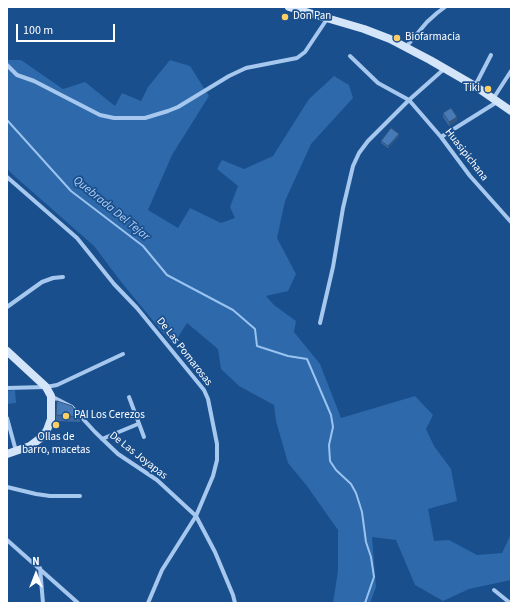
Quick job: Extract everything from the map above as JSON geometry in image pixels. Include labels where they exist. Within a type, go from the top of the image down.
[{"type":"street","points":[[289,7],[384,36],[445,68],[511,111]]},
{"type":"street","points":[[406,48],[419,30],[445,7]]},
{"type":"street","points":[[7,65],[18,75],[34,81],[100,115],[114,118],[145,118],[178,107],[229,76],[246,68],[297,58],[305,52],[327,19]]},
{"type":"street","points":[[474,86],[491,55]]},
{"type":"street","points":[[350,56],[378,83],[409,100]]},
{"type":"street","points":[[320,323],[333,267],[343,208],[353,166],[359,153],[368,141],[409,100],[445,68]]},
{"type":"street","points":[[440,137],[495,100],[511,71]]},
{"type":"street","name":"Huasipichana","points":[[409,100],[470,176],[511,222]]},
{"type":"street","name":"De Las Pomarosas","points":[[7,177],[77,238],[204,390],[208,399],[217,444],[217,460],[213,476],[196,516],[162,570],[148,603]]},
{"type":"street","points":[[7,307],[42,282],[53,278],[63,277]]},
{"type":"street","points":[[7,351],[46,387],[51,396],[51,419],[47,430],[42,437],[30,446],[7,454]]},
{"type":"street","points":[[7,388],[46,387],[57,385],[123,354]]},
{"type":"street","name":"De Las Joyapas","points":[[51,396],[72,407],[118,454],[157,480],[196,516],[215,552],[235,603]]},
{"type":"street","points":[[128,397],[144,437]]},
{"type":"street","points":[[7,418],[16,451]]},
{"type":"street","points":[[102,439],[138,424]]},
{"type":"street","points":[[7,487],[50,496],[80,496]]},
{"type":"street","points":[[7,540],[78,603]]},
{"type":"street","points":[[40,568],[43,603]]},
{"type":"street","points":[[494,590],[510,603]]},
{"type":"shaded area","points":[[7,60],[21,60],[63,89],[85,82],[115,106],[122,93],[141,101],[148,87],[170,60],[190,66],[209,96],[172,155],[148,210],[178,228],[190,208],[221,223],[235,218],[230,207],[238,186],[217,169],[222,160],[244,169],[273,156],[309,99],[334,76],[349,85],[353,98],[311,144],[285,201],[277,238],[296,274],[288,291],[266,296],[274,305],[296,321],[294,332],[320,364],[341,418],[415,396],[433,415],[426,429],[434,446],[451,469],[457,501],[428,509],[434,541],[449,540],[477,555],[502,553],[511,534],[511,580],[469,589],[443,601],[415,585],[396,540],[372,537],[376,587],[370,603],[333,603],[338,571],[338,530],[307,486],[288,463],[276,421],[274,405],[239,386],[221,369],[218,349],[187,323],[173,345],[94,246],[7,168]]},
{"type":"shaded area","points":[[15,390],[16,403],[7,404],[7,391]]},
{"type":"building","points":[[451,108],[457,117],[449,122],[443,113]]},
{"type":"building","points":[[391,128],[399,134],[388,146],[381,141]]},
{"type":"building","points":[[57,401],[72,406],[80,417],[56,415]]},
{"type":"waterway","name":"Quebrada Del Tejar","points":[[7,120],[71,191],[143,246],[167,275],[233,310],[255,329],[257,346],[288,356],[307,359],[331,415],[333,427],[329,445],[330,461],[336,470],[351,484],[356,493],[362,512],[366,542],[371,557],[374,577],[365,603]]},
{"type":"place","name":"Don Pan","points":[[285,17]]},
{"type":"place","name":"Biofarmacia","points":[[397,38]]},
{"type":"place","name":"Tiki","points":[[488,89]]},
{"type":"place","name":"PAI Los Cerezos","points":[[66,416]]},
{"type":"place","name":"Ollas de barro, macetas","points":[[56,425]]}]
